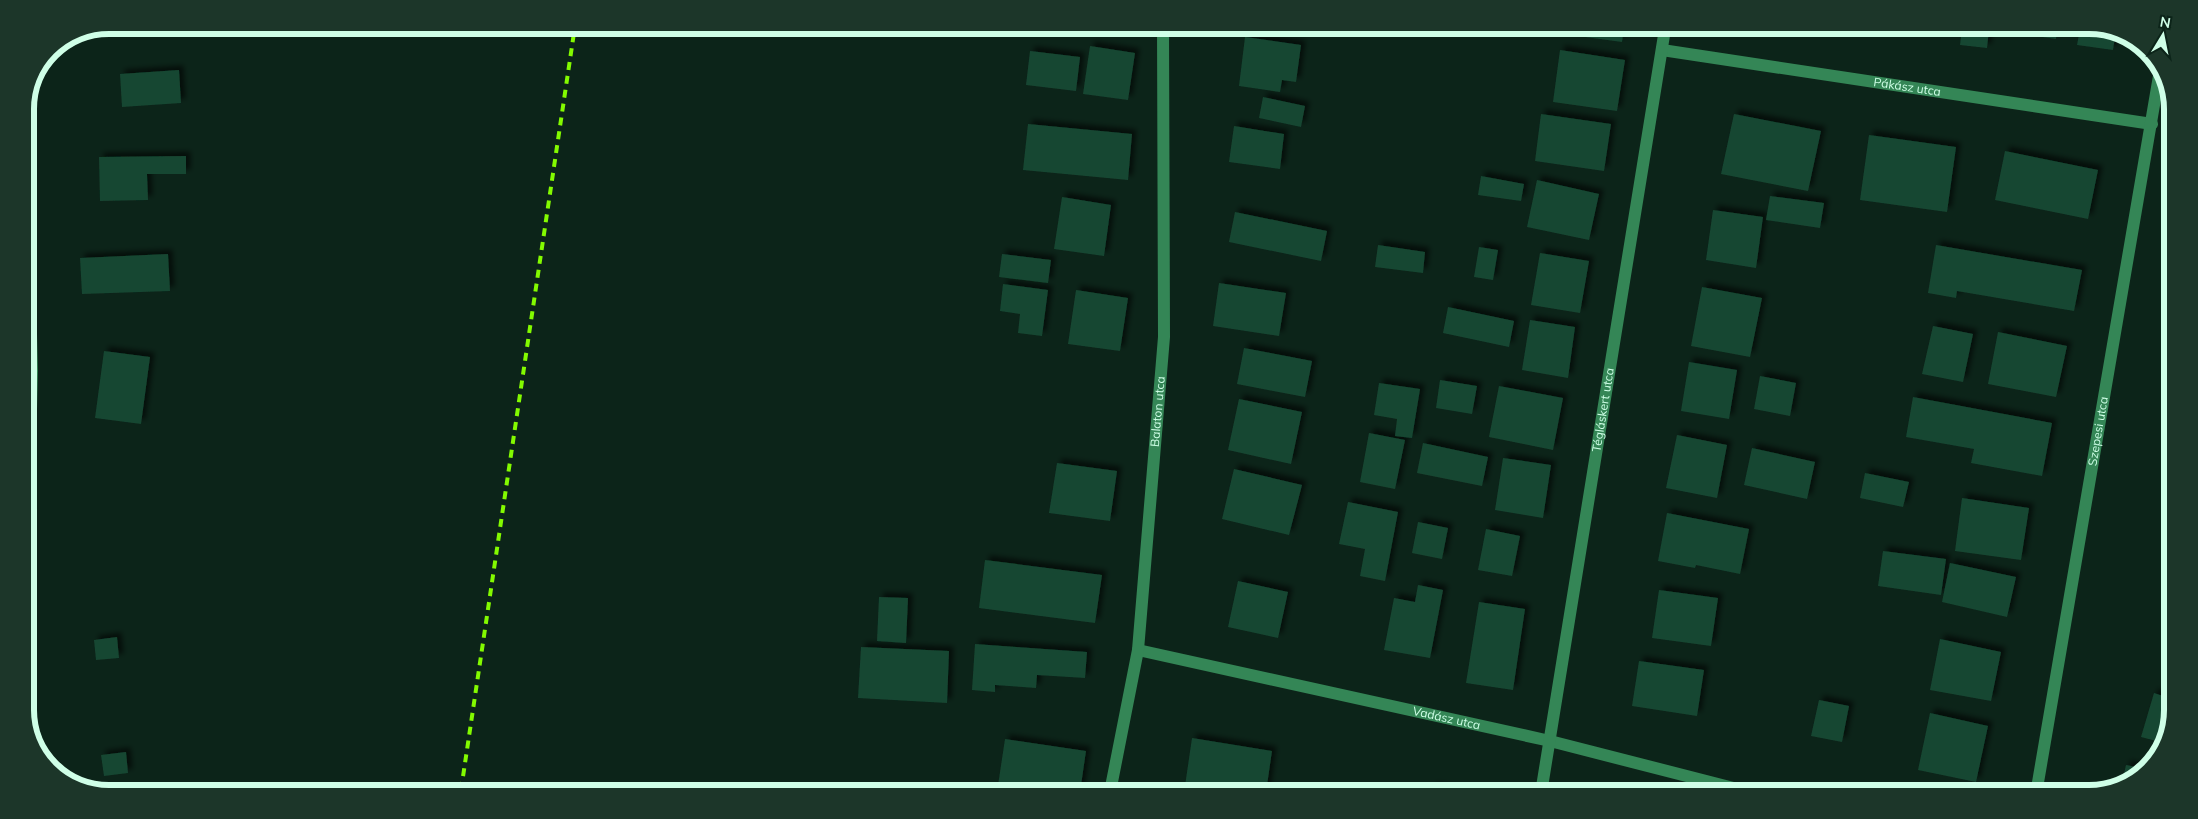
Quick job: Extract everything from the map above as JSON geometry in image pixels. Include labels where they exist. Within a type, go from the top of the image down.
[{"type":"street","name":"Balaton utca","points":[[1111,785],[1138,650],[1164,337],[1163,34]]},
{"type":"street","name":"Tégláskert utca","points":[[1542,785],[1664,34]]},
{"type":"street","name":"Pákász utca","points":[[1662,50],[2152,124]]},
{"type":"street","name":"Szepesi utca","points":[[2038,785],[2159,79]]},
{"type":"street","name":"Vadász utca","points":[[1138,650],[1550,741],[1722,785]]},
{"type":"building","points":[[1563,34],[1623,34],[1622,42]]},
{"type":"building","points":[[1961,34],[1988,34],[1987,48],[1960,45]]},
{"type":"building","points":[[2022,34],[2056,34],[2056,39]]},
{"type":"building","points":[[2079,34],[2104,35],[2115,39],[2113,50],[2077,45]]},
{"type":"building","points":[[1245,37],[1301,45],[1296,82],[1282,80],[1280,92],[1239,86]]},
{"type":"building","points":[[1090,46],[1135,53],[1128,100],[1083,94]]},
{"type":"building","points":[[1560,50],[1625,60],[1617,111],[1553,102]]},
{"type":"building","points":[[1030,51],[1080,57],[1076,91],[1026,85]]},
{"type":"building","points":[[179,70],[181,103],[122,107],[120,74]]},
{"type":"building","points":[[1263,97],[1305,106],[1301,127],[1259,118]]},
{"type":"building","points":[[1541,114],[1611,124],[1604,171],[1535,161]]},
{"type":"building","points":[[1734,114],[1821,131],[1808,191],[1721,174]]},
{"type":"building","points":[[1028,124],[1132,134],[1128,180],[1023,170]]},
{"type":"building","points":[[1234,126],[1284,134],[1280,169],[1229,162]]},
{"type":"building","points":[[1869,135],[1956,147],[1947,212],[1860,200]]},
{"type":"building","points":[[2005,151],[2098,170],[2088,219],[1995,200]]},
{"type":"building","points":[[186,156],[186,174],[147,174],[148,200],[100,201],[99,157]]},
{"type":"building","points":[[1481,176],[1524,184],[1521,201],[1478,195]]},
{"type":"building","points":[[1537,180],[1599,194],[1589,240],[1527,227]]},
{"type":"building","points":[[1770,196],[1824,203],[1820,228],[1766,220]]},
{"type":"building","points":[[1062,197],[1111,205],[1104,256],[1054,249]]},
{"type":"building","points":[[1713,210],[1763,217],[1756,268],[1706,260]]},
{"type":"building","points":[[1235,212],[1327,231],[1321,261],[1229,242]]},
{"type":"building","points":[[1378,245],[1425,252],[1423,273],[1375,267]]},
{"type":"building","points":[[1936,245],[2082,270],[2074,311],[1957,291],[1956,298],[1928,293]]},
{"type":"building","points":[[1479,247],[1498,250],[1493,280],[1474,277]]},
{"type":"building","points":[[1540,253],[1589,261],[1580,313],[1531,305]]},
{"type":"building","points":[[168,254],[170,291],[82,294],[80,258]]},
{"type":"building","points":[[1002,254],[1051,260],[1048,283],[999,277]]},
{"type":"building","points":[[1219,283],[1286,293],[1279,336],[1213,326]]},
{"type":"building","points":[[1003,284],[1048,290],[1042,336],[1018,333],[1020,314],[1000,311]]},
{"type":"building","points":[[1702,287],[1762,298],[1750,357],[1691,346]]},
{"type":"building","points":[[1076,290],[1128,298],[1120,351],[1068,344]]},
{"type":"building","points":[[1448,307],[1514,321],[1509,347],[1443,333]]},
{"type":"building","points":[[1530,320],[1575,327],[1568,378],[1522,370]]},
{"type":"building","points":[[1933,326],[1973,334],[1963,382],[1922,374]]},
{"type":"building","points":[[1998,332],[2067,346],[2056,397],[1988,384]]},
{"type":"building","points":[[1244,348],[1312,361],[1305,397],[1237,384]]},
{"type":"building","points":[[104,351],[150,357],[141,424],[95,418]]},
{"type":"building","points":[[1689,362],[1737,370],[1729,419],[1681,411]]},
{"type":"building","points":[[1760,376],[1796,383],[1790,416],[1754,409]]},
{"type":"building","points":[[1440,380],[1477,386],[1472,414],[1436,408]]},
{"type":"building","points":[[1379,383],[1420,389],[1412,438],[1395,436],[1397,419],[1374,415]]},
{"type":"building","points":[[1499,386],[1563,398],[1553,450],[1489,437]]},
{"type":"building","points":[[1913,397],[2052,423],[2042,476],[1971,463],[1974,449],[1906,437]]},
{"type":"building","points":[[1239,399],[1302,412],[1291,464],[1228,450]]},
{"type":"building","points":[[1369,433],[1405,440],[1395,489],[1360,482]]},
{"type":"building","points":[[1677,435],[1727,445],[1717,498],[1666,488]]},
{"type":"building","points":[[1423,443],[1488,457],[1482,486],[1417,473]]},
{"type":"building","points":[[1752,448],[1815,462],[1807,499],[1744,485]]},
{"type":"building","points":[[1503,458],[1551,465],[1543,518],[1495,510]]},
{"type":"building","points":[[1057,463],[1117,471],[1110,521],[1049,513]]},
{"type":"building","points":[[1234,469],[1302,485],[1289,535],[1222,519]]},
{"type":"building","points":[[1865,473],[1909,482],[1903,507],[1860,498]]},
{"type":"building","points":[[1962,498],[2029,508],[2021,560],[1955,551]]},
{"type":"building","points":[[1348,502],[1398,512],[1385,581],[1360,576],[1365,549],[1339,544]]},
{"type":"building","points":[[1667,513],[1749,529],[1740,574],[1696,565],[1695,568],[1658,561]]},
{"type":"building","points":[[1418,522],[1448,528],[1442,559],[1412,553]]},
{"type":"building","points":[[1486,529],[1520,536],[1512,576],[1478,570]]},
{"type":"building","points":[[1883,551],[1946,559],[1941,595],[1878,586]]},
{"type":"building","points":[[985,560],[1102,575],[1095,623],[979,608]]},
{"type":"building","points":[[1950,563],[2016,577],[2007,617],[1942,602]]},
{"type":"building","points":[[1238,581],[1288,592],[1278,638],[1228,627]]},
{"type":"building","points":[[1418,585],[1443,590],[1430,658],[1384,650],[1394,598],[1415,602]]},
{"type":"building","points":[[1659,590],[1718,598],[1711,646],[1652,638]]},
{"type":"building","points":[[879,597],[908,598],[906,643],[877,641]]},
{"type":"building","points":[[1479,602],[1525,609],[1513,690],[1466,683]]},
{"type":"building","points":[[2164,606],[2164,620],[2161,620]]},
{"type":"building","points":[[117,637],[119,658],[96,660],[94,640]]},
{"type":"building","points":[[1940,639],[2001,652],[1991,701],[1930,690]]},
{"type":"building","points":[[975,644],[1087,652],[1085,678],[1037,675],[1036,688],[995,685],[995,692],[972,690]]},
{"type":"building","points":[[861,647],[949,651],[947,703],[858,698]]},
{"type":"building","points":[[1639,661],[1704,670],[1697,716],[1632,706]]},
{"type":"building","points":[[2154,693],[2164,696],[2164,720],[2157,741],[2141,737]]},
{"type":"building","points":[[1819,700],[1849,706],[1842,742],[1811,736]]},
{"type":"building","points":[[1930,713],[1988,726],[1976,782],[1918,770]]},
{"type":"building","points":[[1192,738],[1272,751],[1267,785],[1185,785]]},
{"type":"building","points":[[1005,739],[1086,751],[1081,785],[998,785]]},
{"type":"building","points":[[126,752],[128,773],[104,776],[101,755]]},
{"type":"building","points":[[2126,765],[2138,767],[2135,770],[2124,776]]},
{"type":"railway","points":[[462,785],[574,34]]}]
